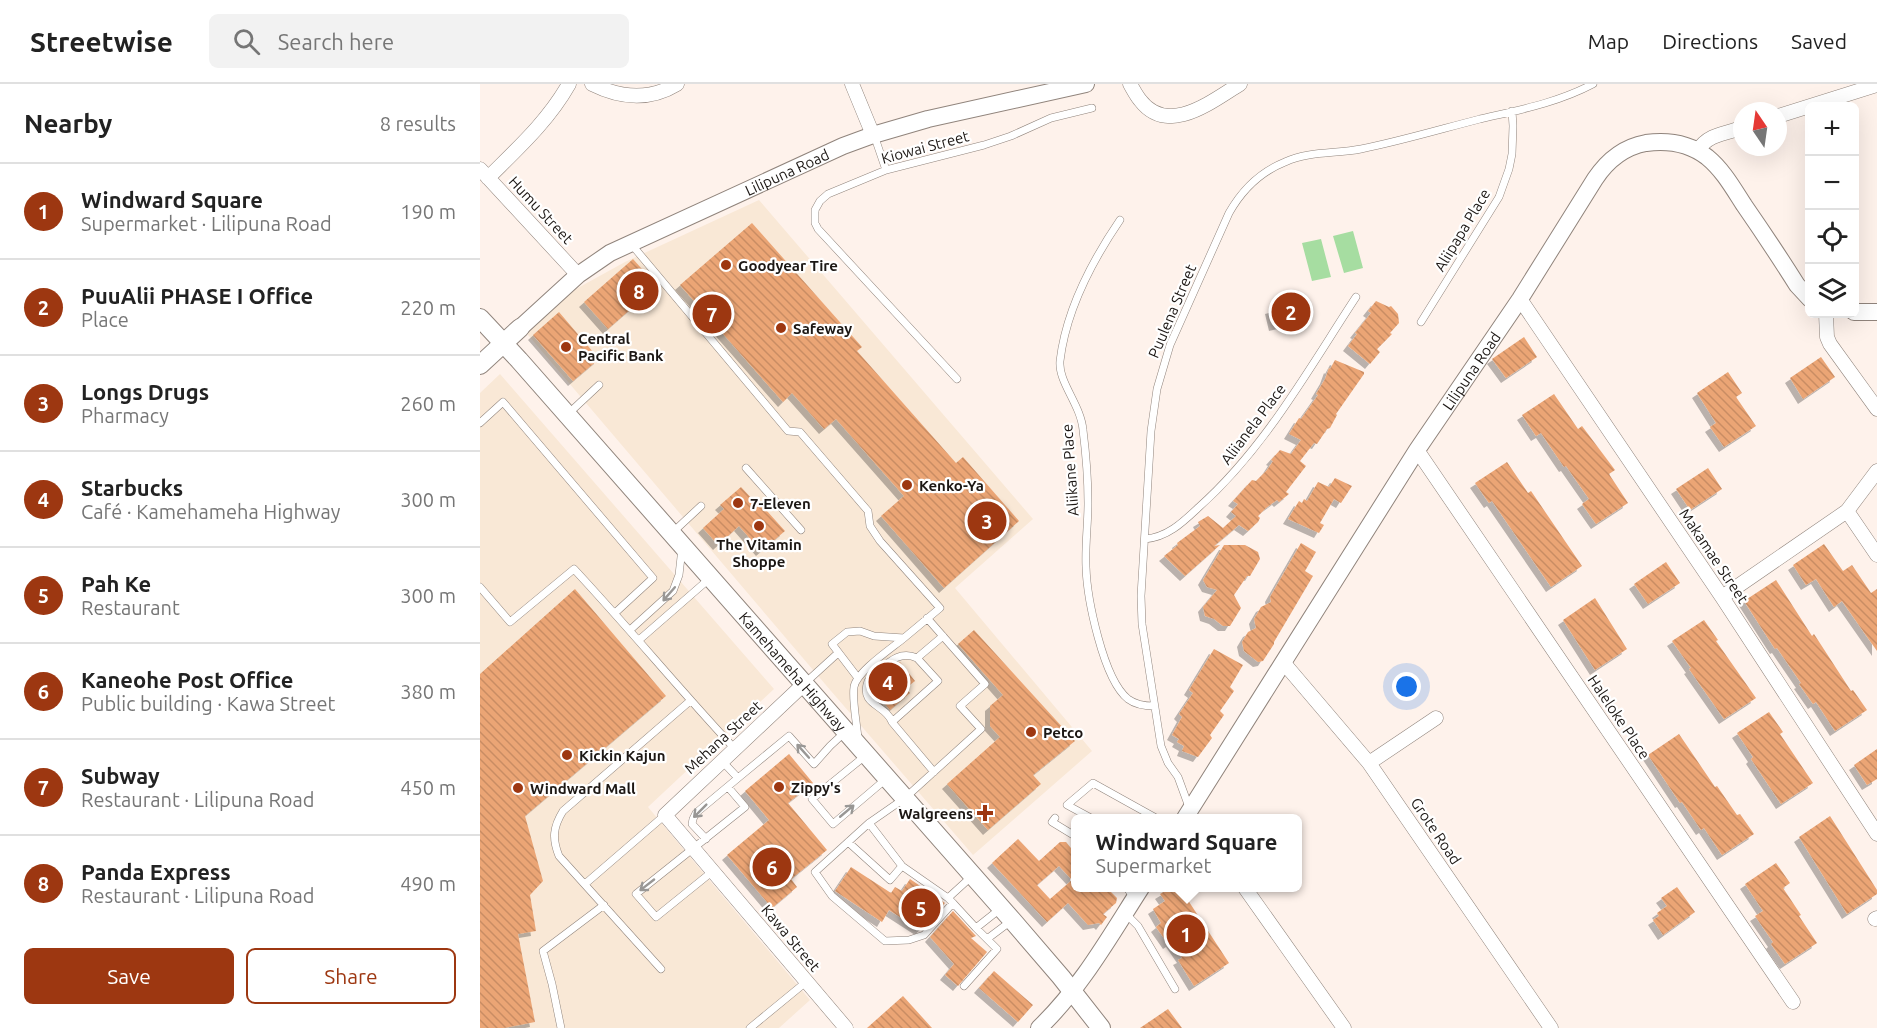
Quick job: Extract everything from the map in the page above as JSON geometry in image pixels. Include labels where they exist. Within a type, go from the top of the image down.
[{"type":"main road","name":"Kamehameha Highway","points":[[480,318],[973,875],[1072,990],[1101,1028]]},
{"type":"main road","points":[[480,365],[520,328]]},
{"type":"street","points":[[484,173],[540,127],[569,84]]},
{"type":"street","points":[[592,84],[613,93],[640,96],[661,92],[677,84]]},
{"type":"street","points":[[852,84],[873,135]]},
{"type":"street","name":"Lilipuna Road","points":[[520,328],[578,274],[610,253],[827,153],[873,135],[928,119],[1086,84]]},
{"type":"street","points":[[1130,84],[1140,101],[1146,106],[1160,114],[1175,116],[1197,110],[1240,84]]},
{"type":"street","points":[[1787,113],[1877,85]]},
{"type":"street","points":[[1698,151],[1708,139],[1733,131]]},
{"type":"street","name":"Lilipuna Road","points":[[1192,814],[1283,662],[1417,450],[1520,299],[1595,179],[1608,163],[1634,147],[1654,142],[1677,144],[1698,151],[1716,165],[1723,174],[1805,294]]},
{"type":"street","name":"Humu Street","points":[[484,173],[578,274]]},
{"type":"street","name":"Makamae Street","points":[[1520,299],[1722,597],[1877,834]]},
{"type":"street","points":[[1859,312],[1877,312]]},
{"type":"street","points":[[1826,318],[1827,337],[1830,344],[1877,409]]},
{"type":"street","name":"Haleloke Place","points":[[1417,450],[1793,1002]]},
{"type":"street","points":[[1722,597],[1847,511],[1877,471]]},
{"type":"street","points":[[1847,511],[1877,555]]},
{"type":"street","name":"Grote Road","points":[[1283,662],[1369,763],[1551,1028]]},
{"type":"street","name":"Mehana Street","points":[[665,815],[804,684]]},
{"type":"street","points":[[1369,763],[1436,718]]},
{"type":"street","name":"Kawa Street","points":[[665,815],[846,1028]]},
{"type":"street","points":[[1039,1028],[1060,1008],[1099,954],[1125,914],[1134,892]]},
{"type":"street","points":[[1248,892],[1344,1028]]},
{"type":"lane","name":"Puulena Street","points":[[1190,814],[1178,777],[1168,763],[1161,746],[1141,610],[1151,431],[1157,389],[1170,345],[1229,213],[1253,181],[1298,157],[1372,146],[1554,102],[1593,84]]},
{"type":"lane","name":"Kiowai Street","points":[[957,379],[818,229],[815,223],[815,210],[824,197],[886,170],[984,145],[1051,118],[1092,108]]},
{"type":"lane","name":"Aliipapa Place","points":[[1422,322],[1499,197],[1512,154],[1514,126],[1512,111]]},
{"type":"lane","points":[[873,135],[886,170]]},
{"type":"lane","name":"Aliikane Place","points":[[1120,220],[1100,251],[1083,285],[1069,323],[1060,368],[1079,411],[1083,429],[1088,502],[1087,583],[1097,635],[1110,669],[1123,694],[1133,703],[1154,706]]},
{"type":"lane","points":[[631,243],[788,431],[800,432],[868,511],[870,526],[880,541],[940,608],[858,678],[854,688],[857,744],[812,799],[833,824],[887,778]]},
{"type":"lane","name":"Aliianela Place","points":[[1145,539],[1156,538],[1174,529],[1243,463],[1269,431],[1356,297]]},
{"type":"lane","points":[[567,415],[599,385]]},
{"type":"lane","points":[[480,423],[503,402],[652,578],[615,613]]},
{"type":"lane","points":[[746,468],[801,530]]},
{"type":"lane","points":[[630,630],[673,591],[678,581],[677,539],[701,506]]},
{"type":"lane","points":[[480,587],[510,622],[574,569],[735,749]]},
{"type":"lane","points":[[639,640],[711,577]]},
{"type":"lane","points":[[927,618],[985,684],[960,706],[981,729],[905,798],[869,823],[815,872],[832,896],[885,941],[909,940],[924,935],[973,875]]},
{"type":"lane","points":[[858,678],[832,644],[847,632],[860,631],[874,636],[904,638]]},
{"type":"lane","points":[[918,658],[943,636]]},
{"type":"lane","points":[[804,684],[838,653]]},
{"type":"lane","points":[[875,674],[896,657],[907,655],[918,658],[938,681],[892,722]]},
{"type":"lane","points":[[868,681],[866,692],[870,702],[887,712],[892,722],[934,772]]},
{"type":"lane","points":[[661,969],[559,856],[555,846],[554,831],[563,811],[690,701]]},
{"type":"lane","points":[[706,839],[692,824],[696,813],[789,736],[814,764],[830,746],[857,744]]},
{"type":"lane","points":[[722,761],[738,778]]},
{"type":"lane","points":[[1082,814],[1067,805],[1093,783],[1147,814]]},
{"type":"lane","points":[[713,872],[656,917],[636,894],[745,807],[728,787]]},
{"type":"lane","points":[[585,884],[665,815]]},
{"type":"lane","points":[[1055,818],[1052,822],[1071,834]]},
{"type":"lane","points":[[869,823],[902,866],[951,901],[997,949],[964,986]]},
{"type":"lane","points":[[848,842],[890,880],[902,866]]},
{"type":"lane","points":[[561,1028],[543,951],[604,905]]},
{"type":"lane","points":[[976,928],[1007,914]]},
{"type":"lane","points":[[987,939],[1007,914]]},
{"type":"lane","points":[[1125,914],[1138,926],[1174,989]]},
{"type":"lane","points":[[750,1028],[806,982]]},
{"type":"shaded area","points":[[759,200],[1033,519],[955,588],[1092,751],[973,855],[523,329],[576,289],[625,262]]},
{"type":"shaded area","points":[[500,374],[774,689],[648,807],[810,1000],[779,1028],[480,1028],[480,393]]},
{"type":"green space","points":[[1353,231],[1363,268],[1344,273],[1333,236]]},
{"type":"green space","points":[[1321,239],[1331,277],[1312,281],[1302,243]]},
{"type":"building","points":[[752,223],[862,347],[857,351],[956,463],[963,457],[1019,521],[944,588],[881,516],[904,496],[836,419],[824,429],[792,393],[783,402],[680,285]]},
{"type":"building","points":[[633,259],[657,286],[608,329],[584,302]]},
{"type":"building","points":[[1303,301],[1304,306],[1309,305],[1311,315],[1274,326],[1270,309]]},
{"type":"building","points":[[1376,301],[1391,306],[1398,314],[1399,323],[1377,349],[1380,352],[1370,364],[1348,346],[1371,313],[1368,311]]},
{"type":"building","name":"Central Pacific Bank","points":[[559,312],[599,359],[573,381],[533,335]]},
{"type":"building","points":[[1524,337],[1537,357],[1506,378],[1492,359]]},
{"type":"building","points":[[1821,357],[1835,377],[1803,399],[1790,378]]},
{"type":"building","points":[[1335,360],[1364,372],[1364,374],[1336,414],[1330,428],[1300,461],[1306,466],[1286,492],[1289,494],[1266,508],[1258,516],[1260,518],[1258,522],[1248,531],[1239,525],[1214,546],[1220,545],[1185,576],[1164,556],[1200,526],[1198,522],[1208,516],[1223,528],[1236,516],[1231,512],[1238,504],[1233,501],[1252,480],[1256,481],[1267,470],[1273,461],[1271,460],[1280,450],[1291,454],[1301,440],[1289,434],[1318,395],[1316,394]]},
{"type":"building","points":[[1728,372],[1742,393],[1736,397],[1756,426],[1724,447],[1710,427],[1716,423],[1697,393]]},
{"type":"building","points":[[1554,394],[1578,429],[1582,426],[1615,470],[1609,474],[1628,503],[1596,524],[1582,504],[1589,499],[1541,433],[1536,436],[1522,415]]},
{"type":"building","points":[[1507,462],[1528,493],[1531,491],[1582,566],[1551,587],[1492,501],[1489,503],[1475,483]]},
{"type":"building","points":[[1708,468],[1722,489],[1690,510],[1676,489]]},
{"type":"building","points":[[1335,478],[1352,486],[1341,503],[1334,499],[1320,523],[1324,525],[1319,533],[1288,519],[1299,501],[1302,503],[1304,499],[1307,501],[1318,482],[1329,487]]},
{"type":"building","points":[[741,487],[755,502],[757,500],[785,531],[761,551],[739,526],[718,545],[703,528],[724,509],[720,505]]},
{"type":"building","points":[[1301,543],[1316,552],[1305,571],[1313,576],[1274,644],[1263,661],[1258,662],[1244,651],[1242,642],[1248,632],[1256,628],[1254,619],[1261,607],[1271,602],[1270,597]]},
{"type":"building","points":[[1824,544],[1843,571],[1852,565],[1871,593],[1877,589],[1877,651],[1842,601],[1834,607],[1816,579],[1806,585],[1793,565]]},
{"type":"building","points":[[1224,545],[1245,545],[1258,552],[1260,559],[1250,576],[1247,576],[1234,595],[1241,608],[1230,626],[1223,626],[1205,616],[1203,607],[1217,590],[1207,587],[1203,580]]},
{"type":"building","points":[[1666,562],[1680,583],[1648,604],[1634,584]]},
{"type":"building","points":[[1776,580],[1812,636],[1814,634],[1851,691],[1853,690],[1867,710],[1835,731],[1816,702],[1813,704],[1799,684],[1801,683],[1777,648],[1775,649],[1744,601]]},
{"type":"building","name":"Windward Mall","points":[[575,589],[666,696],[525,816],[543,881],[530,895],[536,931],[518,934],[535,1022],[504,1028],[480,1028],[480,674]]},
{"type":"building","points":[[1595,598],[1627,649],[1595,670],[1563,620]]},
{"type":"building","points":[[1704,620],[1756,698],[1724,719],[1672,641]]},
{"type":"building","points":[[974,630],[1075,741],[1033,775],[1041,784],[988,830],[947,784],[1000,737],[990,726],[990,706],[1003,695],[958,644]]},
{"type":"building","points":[[1214,649],[1243,665],[1230,687],[1234,691],[1220,711],[1224,715],[1210,735],[1212,738],[1198,757],[1182,751],[1184,746],[1172,735],[1182,717],[1179,714],[1193,693],[1189,690]]},
{"type":"building","points":[[900,662],[915,681],[906,688],[910,693],[890,710],[872,688],[873,679],[878,679]]},
{"type":"building","points":[[1769,712],[1783,732],[1780,734],[1813,783],[1781,804],[1737,733]]},
{"type":"building","points":[[1679,734],[1715,787],[1717,786],[1737,815],[1740,814],[1754,834],[1722,855],[1704,828],[1701,830],[1682,802],[1680,803],[1648,755]]},
{"type":"building","points":[[1877,749],[1877,779],[1867,785],[1854,765]]},
{"type":"building","points":[[789,754],[813,783],[788,803],[827,850],[791,879],[797,887],[772,908],[727,855],[769,820],[745,791]]},
{"type":"building","points":[[1830,816],[1877,890],[1877,894],[1847,914],[1799,837]]},
{"type":"building","points":[[1018,839],[1039,861],[1060,842],[1066,842],[1071,848],[1071,879],[1059,866],[1037,885],[1050,899],[1071,881],[1071,892],[1111,892],[1117,898],[1116,903],[1103,914],[1107,917],[1101,925],[1099,923],[1088,925],[1068,903],[1047,922],[992,863]]},
{"type":"building","points":[[1776,863],[1790,883],[1783,888],[1817,943],[1785,964],[1755,916],[1763,911],[1745,884]]},
{"type":"building","points":[[851,867],[891,893],[895,887],[902,891],[910,879],[945,903],[920,930],[889,910],[882,922],[835,891]]},
{"type":"building","points":[[1677,887],[1695,912],[1663,935],[1653,920],[1659,916],[1657,913],[1667,906],[1661,898]]},
{"type":"building","points":[[1183,892],[1229,963],[1194,986],[1178,960],[1182,958],[1171,942],[1168,944],[1156,927],[1161,923],[1153,909],[1165,901],[1160,894]]},
{"type":"building","points":[[953,911],[976,936],[971,938],[987,952],[958,986],[945,975],[954,964],[930,937]]},
{"type":"building","points":[[994,971],[1033,1005],[1018,1022],[979,988]]},
{"type":"building","points":[[903,996],[932,1028],[867,1028]]},
{"type":"building","points":[[1168,1009],[1182,1028],[1140,1028]]},
{"type":"place","name":"Goodyear Tire","points":[[726,265]]},
{"type":"place","name":"Panda Express","points":[[639,291]]},
{"type":"place","name":"PuuAlii PHASE I Office","points":[[1291,312]]},
{"type":"place","name":"Subway","points":[[712,314]]},
{"type":"place","name":"Safeway","points":[[781,328]]},
{"type":"place","name":"Central Pacific Bank","points":[[566,347]]},
{"type":"place","name":"Kenko-Ya","points":[[907,485]]},
{"type":"place","name":"7-Eleven","points":[[738,503]]},
{"type":"place","name":"Longs Drugs","points":[[987,521]]},
{"type":"place","name":"The Vitamin Shoppe","points":[[759,526]]},
{"type":"place","name":"Starbucks","points":[[888,682]]},
{"type":"place","name":"Petco","points":[[1031,732]]},
{"type":"place","name":"Kickin Kajun","points":[[567,755]]},
{"type":"place","name":"Zippy's","points":[[779,787]]},
{"type":"place","name":"Windward Mall","points":[[518,788]]},
{"type":"place","name":"Walgreens","points":[[985,813]]},
{"type":"place","name":"Kaneohe Post Office","points":[[772,867]]},
{"type":"place","name":"Pah Ke","points":[[921,908]]},
{"type":"place","name":"Windward Square","points":[[1186,934]]}]
